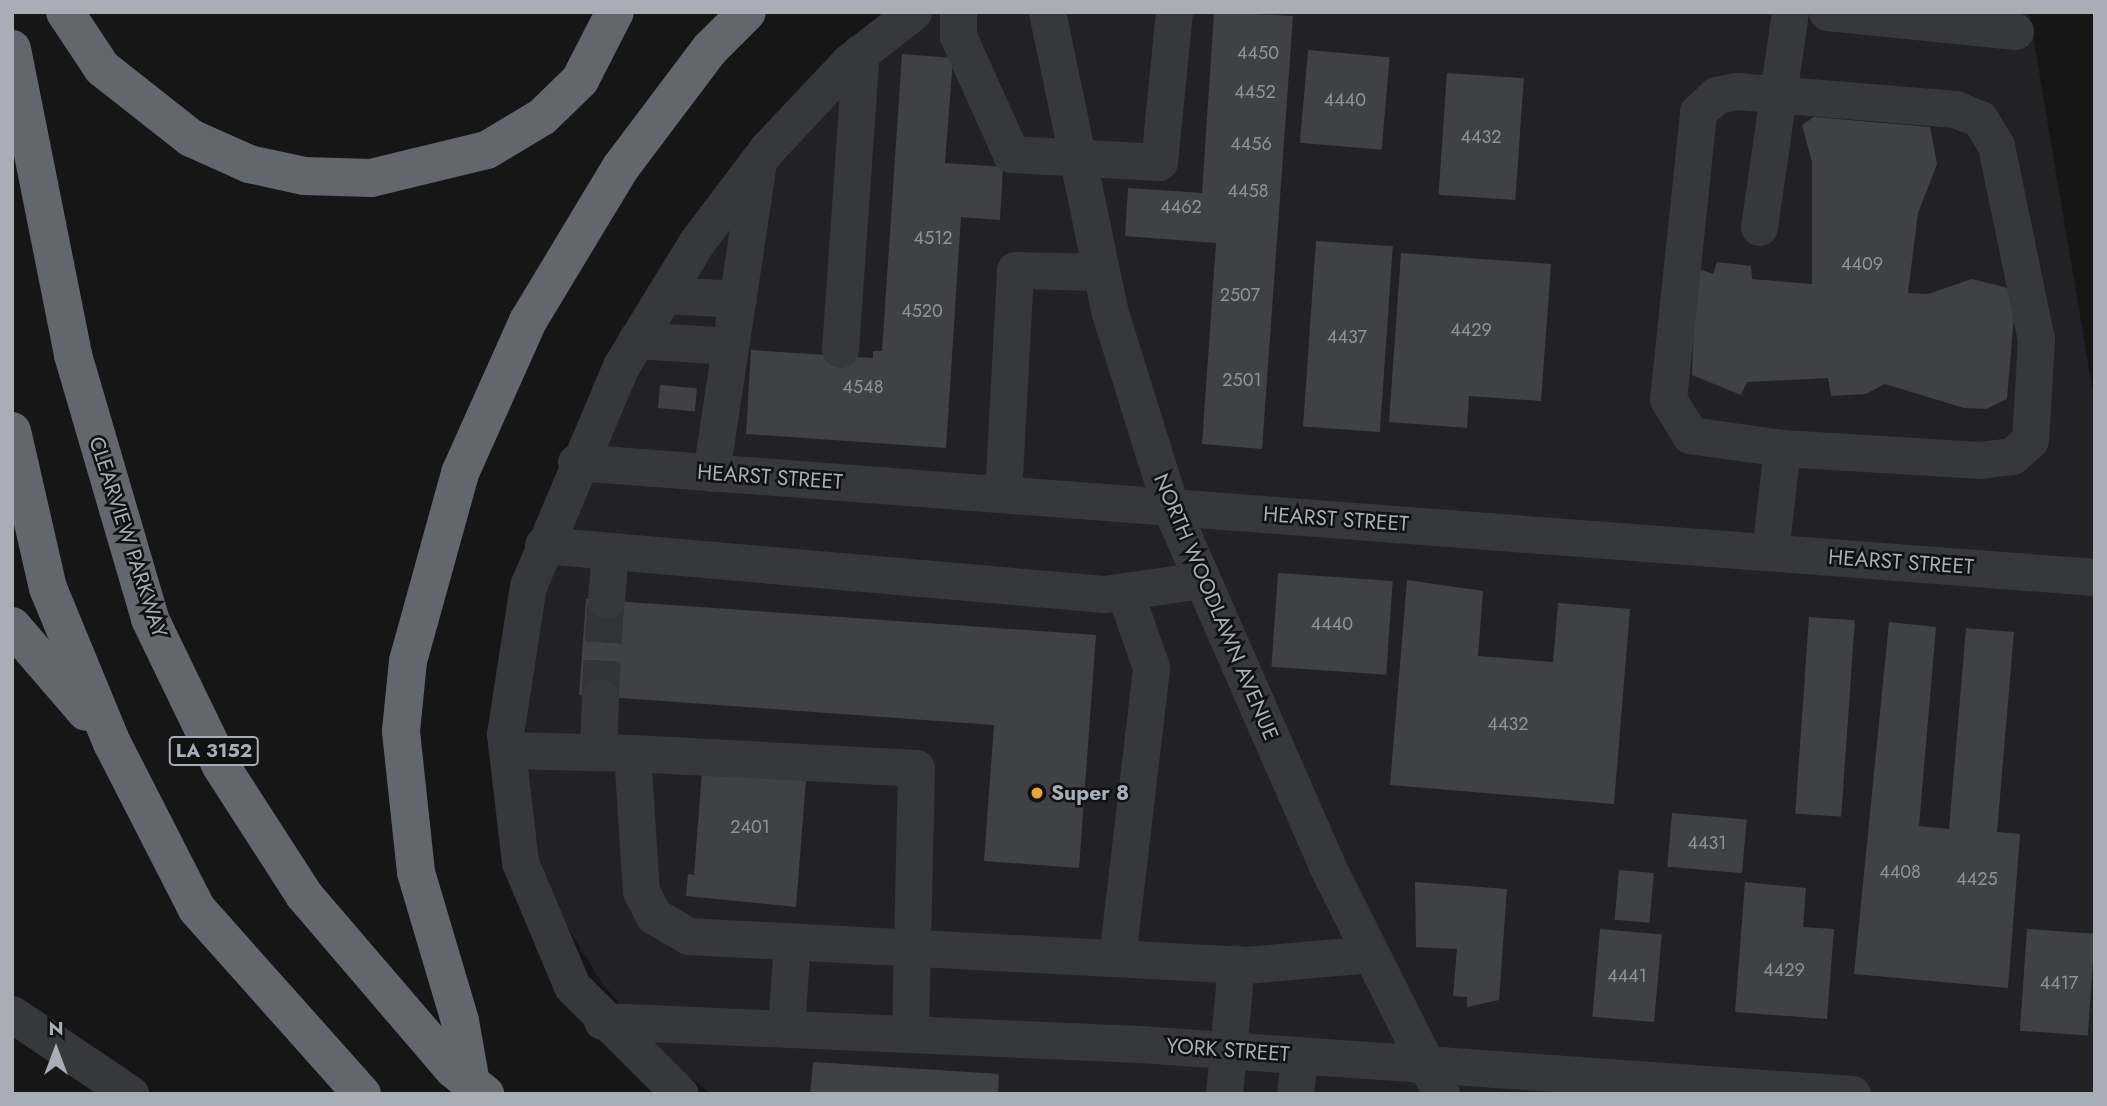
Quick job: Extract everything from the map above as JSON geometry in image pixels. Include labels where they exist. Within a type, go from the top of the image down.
[{"type":"highway","points":[[65,12],[102,68],[191,138],[249,164],[304,176],[371,178],[487,150],[542,117],[580,79],[615,12]]},
{"type":"highway","points":[[478,1088],[416,872],[401,731],[408,661],[460,473],[528,321],[621,167],[710,49],[747,12]]},
{"type":"highway","name":"CLEARVIEW PARKWAY","points":[[12,49],[73,355],[150,619],[221,766],[304,895],[478,1088]]},
{"type":"highway","points":[[12,431],[48,588],[112,743],[197,909],[362,1094]]},
{"type":"highway","points":[[12,626],[112,743]]},
{"type":"street","points":[[680,1094],[602,1021],[572,986],[546,936],[520,862],[507,750],[528,586],[576,463],[636,340],[664,295],[759,159],[861,52],[913,12]]},
{"type":"street","points":[[958,12],[958,36],[1011,154],[1076,153],[1159,162],[1174,12]]},
{"type":"street","name":"NORTH WOODLAWN AVENUE","points":[[1047,12],[1101,272],[1170,506],[1371,954],[1434,1079]]},
{"type":"street","points":[[1759,227],[1790,12]]},
{"type":"street","points":[[1827,12],[2015,31]]},
{"type":"street","points":[[839,349],[861,52]]},
{"type":"street","points":[[1716,95],[1955,109],[1980,119],[1996,146],[2036,340],[2030,440],[2012,456],[1980,460],[1782,448],[1690,435],[1668,399],[1698,112],[1716,95]]},
{"type":"street","points":[[711,472],[759,159]]},
{"type":"street","points":[[1003,494],[1015,270],[1101,272]]},
{"type":"street","points":[[664,295],[738,299]]},
{"type":"street","points":[[636,340],[730,346]]},
{"type":"street","points":[[1770,552],[1782,448]]},
{"type":"street","name":"HEARST STREET","points":[[576,463],[2095,577]]},
{"type":"street","points":[[543,545],[1125,593],[1202,580]]},
{"type":"street","points":[[606,600],[610,551]]},
{"type":"street","points":[[1116,958],[1151,667],[1125,593]]},
{"type":"street","points":[[600,697],[615,752],[641,891],[654,916],[688,936],[1236,964],[1371,954]]},
{"type":"street","points":[[507,750],[615,752],[916,768],[914,948],[909,1034]]},
{"type":"street","points":[[786,1029],[792,942]]},
{"type":"street","points":[[1224,1094],[1236,964]]},
{"type":"street","points":[[12,1014],[127,1093]]},
{"type":"street","name":"YORK STREET","points":[[602,1021],[909,1034],[1299,1056],[1434,1079],[1852,1094]]},
{"type":"street","points":[[1295,1094],[1299,1056]]},
{"type":"shaded area","points":[[935,12],[2029,12],[2095,405],[2095,1094],[712,1094],[667,1060],[602,983],[555,907],[532,842],[524,764],[527,692],[544,593],[643,355],[708,247],[857,71]]},
{"type":"building","points":[[1214,12],[1293,16],[1262,449],[1202,444],[1216,243],[1125,236],[1128,188],[1202,193]]},
{"type":"building","points":[[1308,50],[1390,57],[1382,150],[1300,143]]},
{"type":"building","points":[[902,54],[953,58],[945,163],[1003,167],[1000,220],[961,217],[946,448],[746,434],[751,350],[873,358],[873,351],[882,351]]},
{"type":"building","points":[[1447,73],[1524,78],[1515,200],[1438,195]]},
{"type":"building","points":[[1814,117],[1930,127],[1937,164],[1918,213],[1908,293],[1928,294],[1972,279],[2016,290],[2007,399],[1986,409],[1964,408],[1885,384],[1866,394],[1831,396],[1828,378],[1747,382],[1741,395],[1692,375],[1696,268],[1713,274],[1717,262],[1751,266],[1752,279],[1812,284],[1812,162],[1802,125]]},
{"type":"building","points":[[1316,241],[1393,246],[1380,432],[1303,427]]},
{"type":"building","points":[[1401,253],[1551,264],[1541,401],[1469,396],[1467,428],[1389,422]]},
{"type":"building","points":[[660,385],[697,388],[695,411],[658,408]]},
{"type":"building","points":[[1278,573],[1393,581],[1386,675],[1271,667]]},
{"type":"building","points":[[1407,580],[1483,591],[1478,656],[1553,662],[1558,603],[1630,609],[1614,804],[1390,785]]},
{"type":"building","name":"Super 8","points":[[586,599],[1096,635],[1079,868],[984,861],[994,725],[579,695]]},
{"type":"building","points":[[1809,617],[1855,620],[1841,817],[1795,814]]},
{"type":"building","points":[[1889,622],[1936,627],[1919,826],[1949,829],[1966,628],[2014,632],[1997,832],[2020,834],[2008,988],[1854,974]]},
{"type":"building","points":[[702,772],[806,780],[796,907],[686,896],[688,874],[694,875]]},
{"type":"building","points":[[1672,813],[1747,820],[1742,873],[1667,867]]},
{"type":"building","points":[[1619,870],[1654,873],[1650,923],[1615,920]]},
{"type":"building","points":[[1415,882],[1507,889],[1499,1000],[1467,1007],[1467,997],[1453,996],[1457,949],[1416,947]]},
{"type":"building","points":[[1745,882],[1806,888],[1803,927],[1834,929],[1827,1019],[1735,1012]]},
{"type":"building","points":[[1600,929],[1662,934],[1654,1022],[1592,1017]]},
{"type":"building","points":[[2027,929],[2095,934],[2088,1035],[2020,1031]]},
{"type":"building","points":[[813,1062],[999,1074],[998,1094],[810,1094]]},
{"type":"tunnel","points":[[600,697],[606,600]]},
{"type":"place","name":"Super 8","points":[[1037,793]]}]
